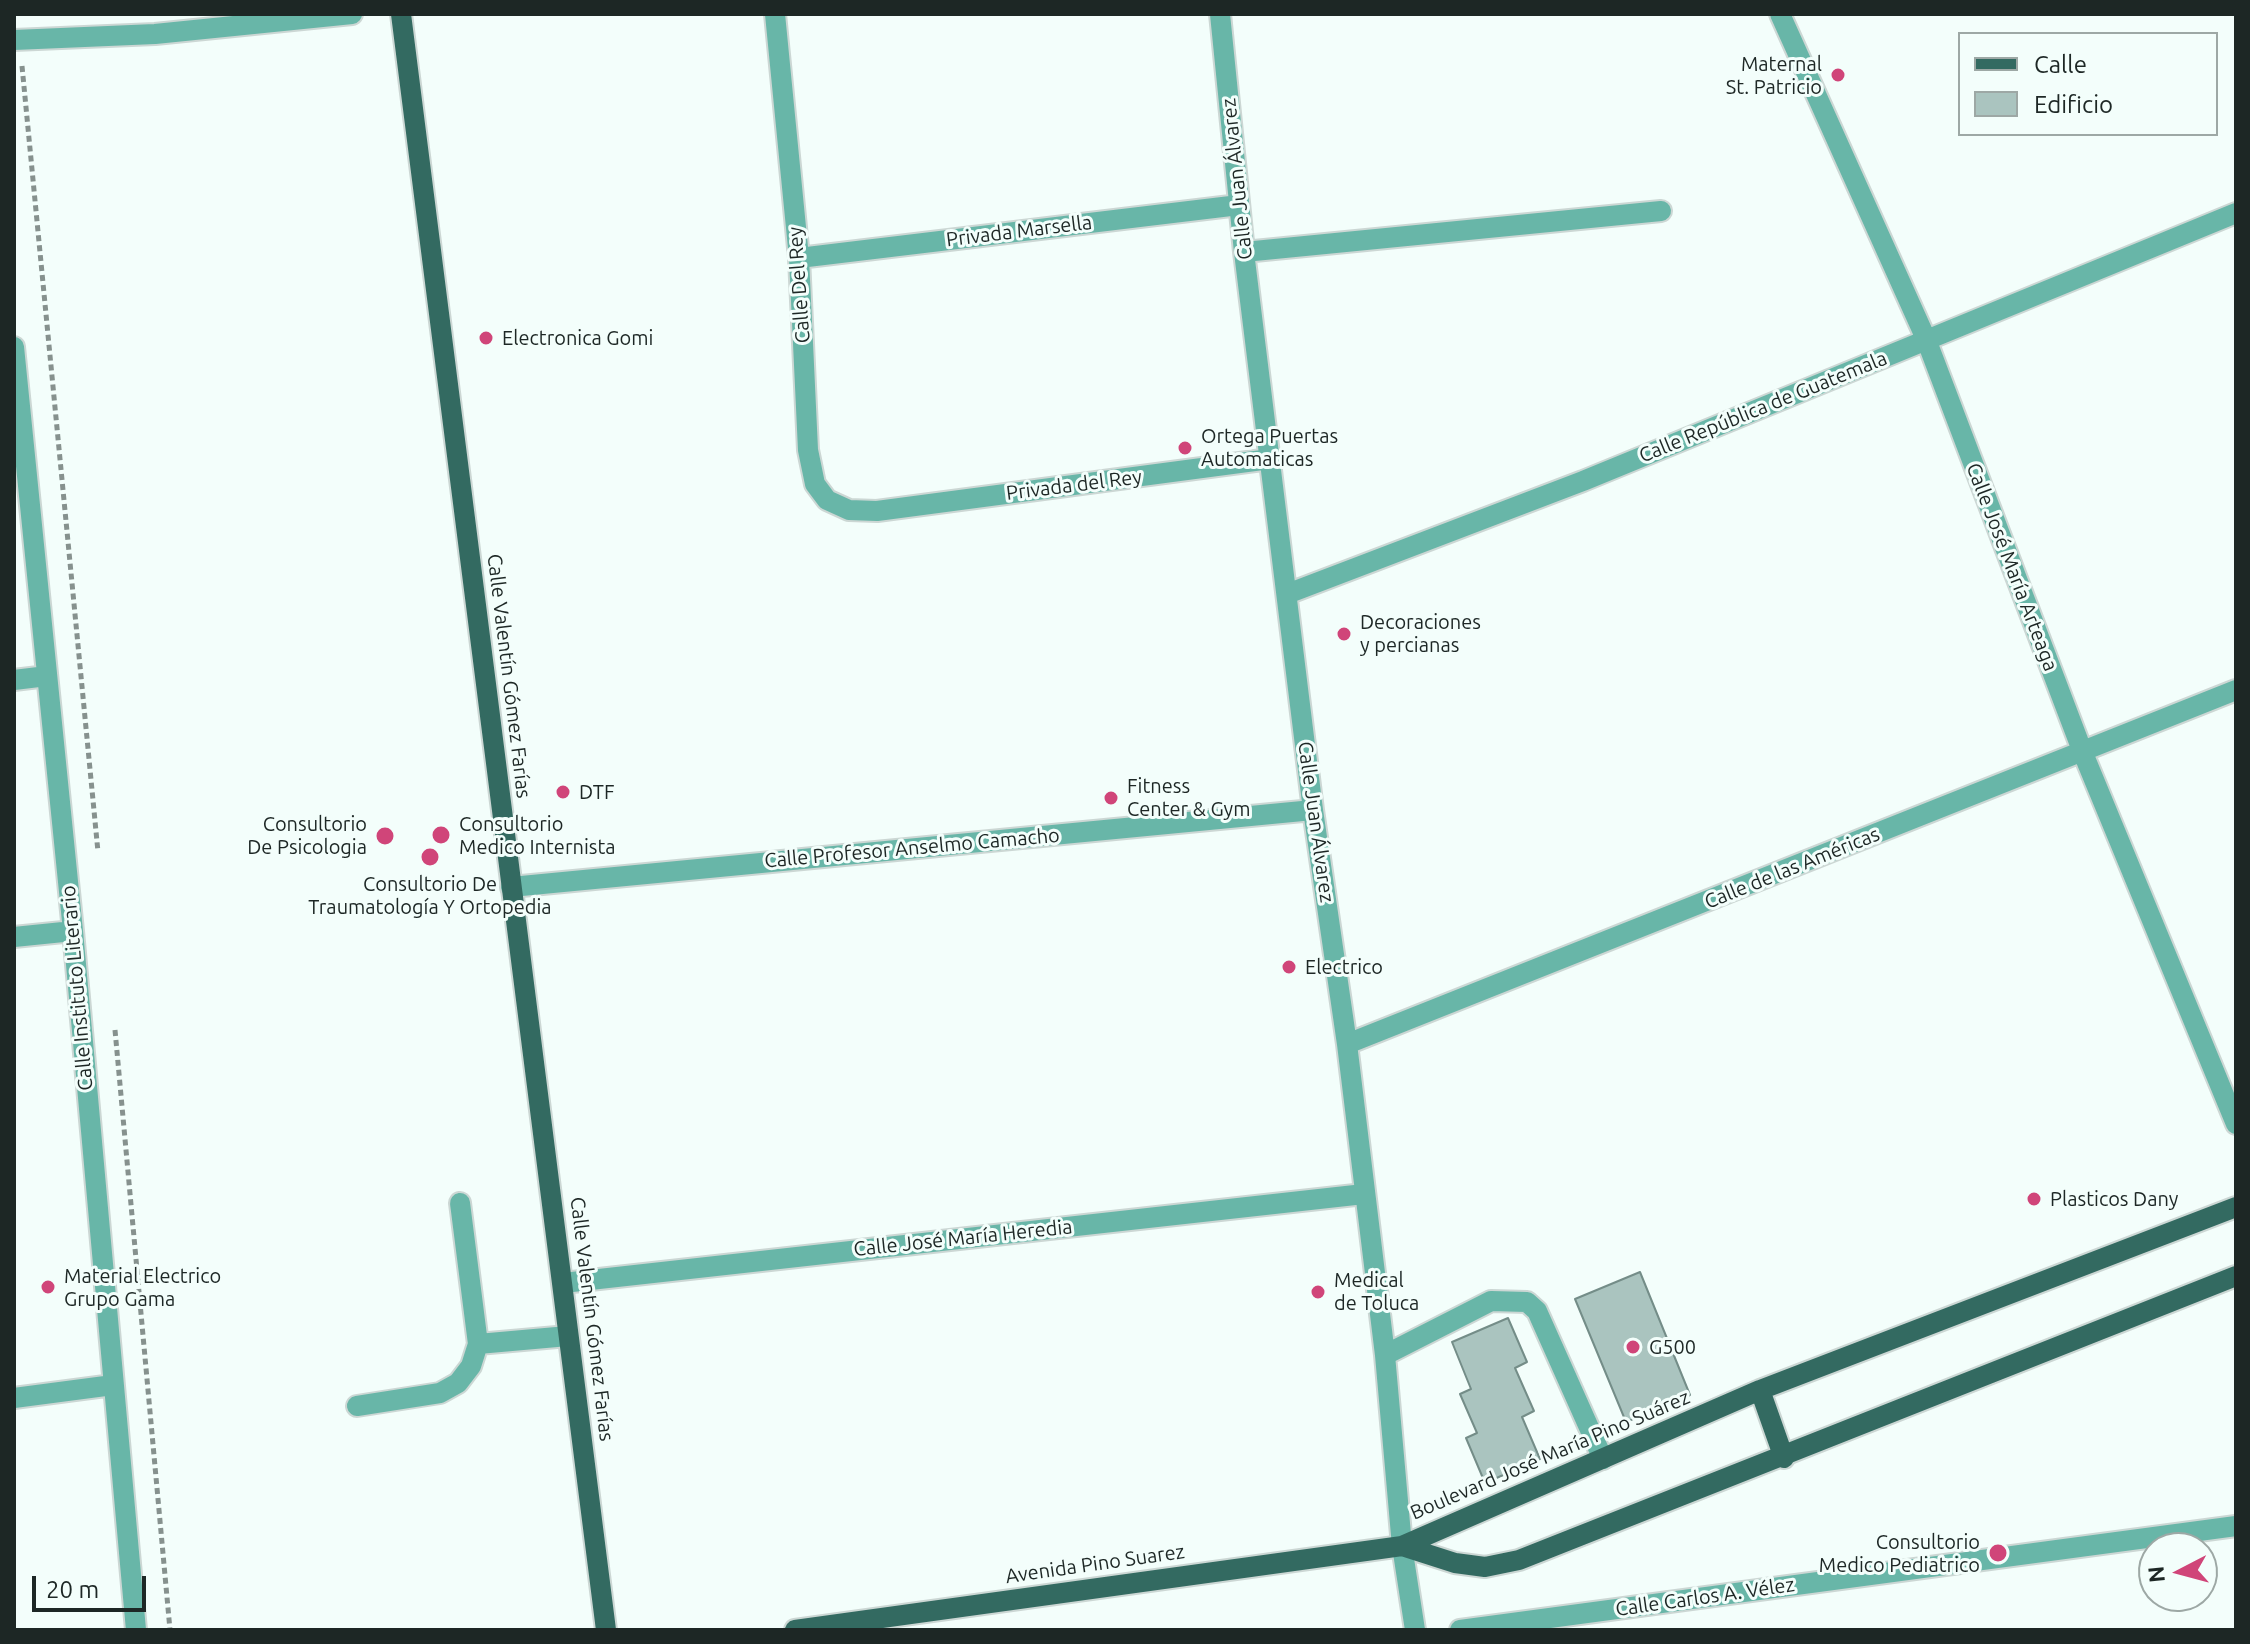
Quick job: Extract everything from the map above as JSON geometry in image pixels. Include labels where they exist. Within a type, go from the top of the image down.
[{"type":"main road","name":"Calle Valentín Gómez Farías","points":[[401,14],[606,1630]]},
{"type":"main road","name":"Boulevard José María Pino Suárez","points":[[1402,1546],[1760,1390],[2236,1207]]},
{"type":"main road","name":"Boulevard José María Pino Suárez","points":[[1402,1546],[1455,1563],[1485,1567],[1519,1560],[1784,1458],[2236,1276]]},
{"type":"main road","points":[[1760,1390],[1784,1458]]},
{"type":"main road","name":"Avenida Pino Suarez","points":[[795,1630],[1402,1546]]},
{"type":"street","points":[[14,40],[155,34],[352,14]]},
{"type":"street","name":"Calle Del Rey","points":[[775,14],[799,258],[808,450],[815,484],[827,500],[849,510],[877,511]]},
{"type":"street","name":"Calle Juan Álvarez","points":[[1220,14],[1244,252],[1313,810],[1347,1044],[1385,1355],[1402,1546],[1415,1630]]},
{"type":"street","name":"Calle José María Arteaga","points":[[1780,14],[1926,339],[2083,753],[2236,1124]]},
{"type":"street","name":"Privada Marsella","points":[[799,258],[1239,205]]},
{"type":"street","points":[[1244,252],[1661,211]]},
{"type":"street","name":"Calle República de Guatemala","points":[[1287,594],[1583,481],[2236,213]]},
{"type":"street","name":"Calle Instituto Literario","points":[[14,347],[73,931],[136,1630]]},
{"type":"street","name":"Privada del Rey","points":[[877,511],[1270,459]]},
{"type":"street","points":[[14,680],[47,676]]},
{"type":"street","name":"Calle de las Américas","points":[[1347,1044],[2236,690]]},
{"type":"street","name":"Calle Profesor Anselmo Camacho","points":[[511,887],[1313,810]]},
{"type":"street","points":[[14,937],[73,931]]},
{"type":"street","name":"Calle José María Heredia","points":[[563,1283],[1364,1194]]},
{"type":"street","points":[[357,1406],[440,1393],[458,1383],[471,1366],[478,1344],[460,1203]]},
{"type":"street","points":[[1385,1355],[1491,1301],[1527,1302],[1537,1311],[1603,1459]]},
{"type":"street","points":[[478,1344],[568,1336]]},
{"type":"street","points":[[14,1398],[113,1385]]},
{"type":"street","name":"Calle Carlos A. Vélez","points":[[1460,1630],[2236,1526]]},
{"type":"building","name":"G500","points":[[1640,1272],[1690,1395],[1626,1422],[1575,1299]]},
{"type":"building","points":[[1508,1318],[1527,1362],[1515,1368],[1534,1411],[1522,1417],[1540,1459],[1485,1483],[1466,1438],[1477,1433],[1460,1394],[1471,1389],[1452,1342]]},
{"type":"place","name":"Maternal St. Patricio","points":[[1838,75]]},
{"type":"place","name":"Electronica Gomi","points":[[486,338]]},
{"type":"place","name":"Ortega Puertas Automaticas","points":[[1185,448]]},
{"type":"place","name":"Decoraciones y percianas","points":[[1344,634]]},
{"type":"place","name":"DTF","points":[[563,792]]},
{"type":"place","name":"Fitness Center & Gym","points":[[1111,798]]},
{"type":"place","name":"Consultorio Medico Internista","points":[[441,835]]},
{"type":"place","name":"Consultorio De Psicologia","points":[[385,836]]},
{"type":"place","name":"Consultorio De Traumatología Y Ortopedia","points":[[430,857]]},
{"type":"place","name":"Electrico","points":[[1289,967]]},
{"type":"place","name":"Plasticos Dany","points":[[2034,1199]]},
{"type":"place","name":"Material Electrico Grupo Gama","points":[[48,1287]]},
{"type":"place","name":"Medical de Toluca","points":[[1318,1292]]},
{"type":"place","name":"G500","points":[[1633,1347]]},
{"type":"place","name":"Consultorio Medico Pediatrico","points":[[1998,1553]]}]
